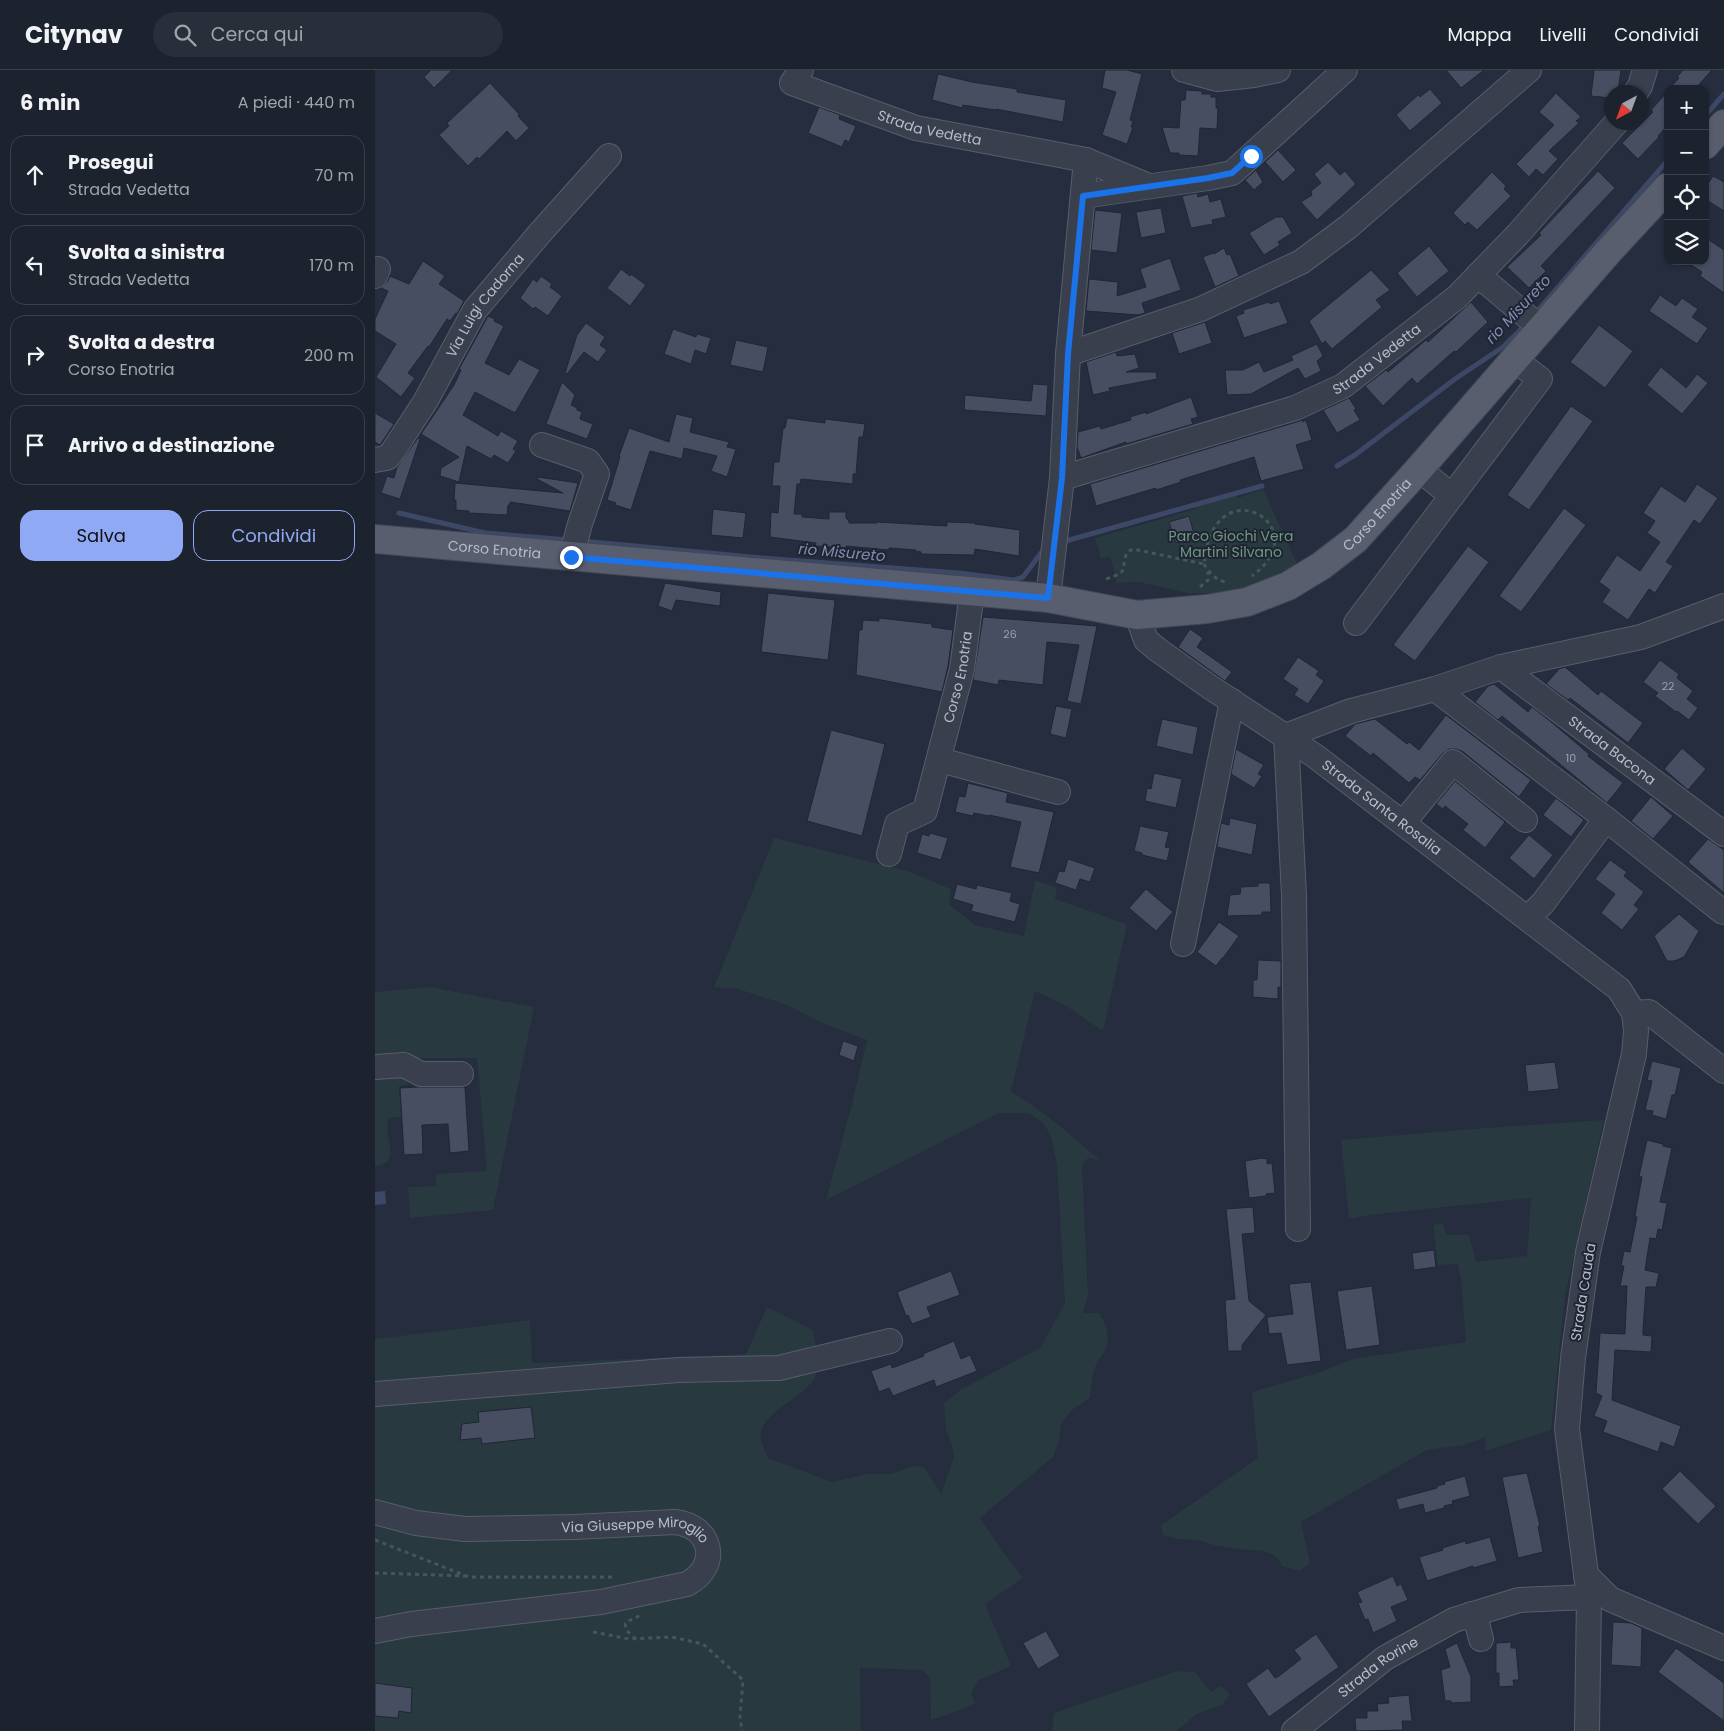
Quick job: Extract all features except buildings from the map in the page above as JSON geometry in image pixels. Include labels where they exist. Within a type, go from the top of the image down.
[{"type":"main road","points":[[1709,141],[1724,124]]},
{"type":"main road","name":"Corso Enotria","points":[[375,539],[574,546],[972,592],[1048,598],[1137,615],[1247,602],[1288,586],[1321,566],[1356,539],[1515,360],[1534,323],[1664,190]]},
{"type":"street","name":"Strada Vedetta","points":[[801,70],[793,83],[916,128],[1086,160],[1149,186]]},
{"type":"street","points":[[1184,70],[1217,79],[1278,70]]},
{"type":"street","points":[[1083,196],[1232,173],[1345,70]]},
{"type":"street","points":[[1068,354],[1201,309],[1301,262],[1348,227],[1529,70]]},
{"type":"street","points":[[1640,85],[1645,70]]},
{"type":"street","name":"Strada Vedetta","points":[[1062,478],[1295,408],[1343,386],[1457,297],[1550,200],[1610,130]]},
{"type":"street","name":"Via Luigi Cadorna","points":[[375,460],[387,458],[393,451],[429,394],[475,310],[540,233],[609,156]]},
{"type":"street","points":[[1048,598],[1062,478],[1068,354],[1086,160]]},
{"type":"street","points":[[1478,275],[1534,323]]},
{"type":"street","points":[[1356,623],[1540,379],[1515,360]]},
{"type":"street","points":[[542,445],[588,461],[597,474],[574,546]]},
{"type":"street","points":[[1419,469],[1452,496]]},
{"type":"street","name":"Corso Enotria","points":[[889,854],[897,824],[925,811],[940,760],[962,669],[972,592]]},
{"type":"street","points":[[1298,1228],[1294,896],[1286,736],[1351,711],[1435,689],[1501,667],[1641,637],[1724,606]]},
{"type":"street","name":"Strada Santa Rosalia","points":[[1137,615],[1146,640],[1232,701],[1315,756],[1528,918],[1619,989],[1634,1013]]},
{"type":"street","name":"Strada Bacona","points":[[1501,667],[1724,834]]},
{"type":"street","points":[[1435,689],[1607,819],[1723,912]]},
{"type":"street","points":[[1183,944],[1232,701]]},
{"type":"street","points":[[940,760],[1058,792]]},
{"type":"street","points":[[1403,823],[1453,762],[1525,820]]},
{"type":"street","points":[[1528,918],[1543,903],[1607,819]]},
{"type":"street","points":[[1634,1013],[1649,1012],[1724,1072]]},
{"type":"street","name":"Strada Cauda","points":[[1587,1731],[1587,1586],[1567,1429],[1573,1358],[1588,1252],[1634,1054],[1637,1031],[1634,1013]]},
{"type":"street","points":[[375,1067],[404,1065],[421,1074],[461,1074]]},
{"type":"street","points":[[375,1394],[678,1370],[779,1368],[890,1341]]},
{"type":"street","name":"Via Giuseppe Miroglio","points":[[375,1512],[416,1523],[465,1529],[574,1528],[685,1523],[694,1527],[707,1543],[708,1558],[703,1572],[687,1584],[626,1586],[601,1602],[411,1624],[375,1631]]},
{"type":"street","points":[[1587,1586],[1610,1599],[1724,1648]]},
{"type":"street","name":"Strada Rorine","points":[[1294,1731],[1385,1658],[1454,1620],[1519,1600],[1587,1586]]},
{"type":"street","points":[[1471,1614],[1478,1627],[1481,1639]]},
{"type":"path","points":[[1232,583],[1223,582],[1208,571],[1204,564],[1209,539],[1217,523],[1234,512],[1249,511],[1261,514],[1274,532],[1275,546],[1266,562],[1260,570],[1247,579]]},
{"type":"path","points":[[1106,579],[1121,574],[1124,570],[1127,552],[1133,549],[1204,564]]},
{"type":"path","points":[[1194,589],[1202,586],[1208,580],[1208,571]]},
{"type":"path","points":[[375,1540],[469,1577]]},
{"type":"path","points":[[375,1573],[626,1586],[642,1608],[643,1613],[639,1617],[631,1619],[625,1624],[627,1630],[637,1639]]},
{"type":"path","points":[[593,1632],[629,1639],[672,1637],[703,1644],[743,1680],[740,1716],[743,1731]]},
{"type":"green space","name":"Parco Giochi Vera Martini Silvano","points":[[1263,489],[1298,566],[1253,586],[1212,593],[1188,593],[1139,582],[1117,583],[1110,556],[1101,559],[1095,538],[1196,509],[1196,506],[1236,495],[1238,498]]},
{"type":"green space","points":[[774,838],[907,871],[951,889],[949,904],[975,925],[1024,936],[1035,880],[1057,888],[1055,899],[1127,924],[1103,1031],[1066,1006],[1035,991],[1011,1092],[1046,1115],[1100,1160],[1088,1158],[1082,1165],[1088,1295],[1083,1313],[1099,1313],[1106,1326],[1108,1341],[1094,1371],[1090,1398],[1072,1410],[1061,1424],[1059,1441],[1053,1457],[980,1518],[1023,1578],[985,1604],[1011,1666],[979,1680],[971,1693],[975,1703],[931,1720],[930,1678],[922,1670],[860,1668],[861,1731],[375,1731],[375,1339],[530,1320],[532,1363],[746,1354],[767,1307],[813,1330],[817,1360],[815,1377],[810,1385],[773,1414],[761,1430],[761,1440],[768,1458],[832,1482],[867,1474],[891,1474],[913,1466],[924,1467],[941,1494],[954,1457],[946,1430],[944,1403],[962,1389],[1040,1348],[1065,1303],[1057,1165],[1051,1136],[1043,1123],[1029,1113],[999,1113],[826,1200],[867,1040],[822,1023],[787,1005],[738,989],[714,987]]},
{"type":"green space","points":[[430,987],[534,1007],[493,1210],[410,1218],[408,1187],[436,1186],[436,1174],[487,1171],[477,1058],[390,1058],[375,1062],[375,992]]},
{"type":"green space","points":[[375,1073],[405,1075],[408,1085],[399,1086],[401,1117],[389,1118],[387,1124],[391,1154],[389,1160],[384,1164],[375,1166]]},
{"type":"green space","points":[[1604,1120],[1565,1296],[1551,1430],[1485,1451],[1486,1437],[1464,1445],[1427,1450],[1301,1522],[1310,1563],[1300,1571],[1282,1566],[1272,1554],[1264,1551],[1238,1549],[1163,1535],[1161,1525],[1258,1458],[1252,1392],[1321,1372],[1353,1359],[1466,1342],[1458,1264],[1438,1265],[1433,1225],[1443,1223],[1446,1235],[1469,1235],[1476,1262],[1527,1256],[1531,1198],[1369,1215],[1349,1219],[1341,1140]]},
{"type":"green space","points":[[1177,1671],[1195,1672],[1211,1692],[1221,1686],[1230,1694],[1222,1705],[1197,1714],[1176,1731],[1052,1731],[1054,1713]]},
{"type":"water","points":[[385,1191],[386,1204],[375,1205],[375,1192]]},
{"type":"waterway","name":"rio Misureto","points":[[1709,111],[1724,94]]},
{"type":"waterway","name":"rio Misureto","points":[[1534,315],[1664,165]]},
{"type":"waterway","name":"rio Misureto","points":[[1337,466],[1355,455],[1455,379],[1503,347],[1527,323]]},
{"type":"waterway","name":"rio Misureto","points":[[1062,542],[1262,486]]},
{"type":"waterway","name":"rio Misureto","points":[[399,513],[485,533],[569,540]]},
{"type":"waterway","name":"rio Misureto","points":[[582,541],[762,558],[959,573],[1014,580],[1023,577],[1041,553],[1046,550]]},
{"type":"route","points":[[571,557],[1048,598],[1062,478],[1068,354],[1083,196],[1232,173],[1251,156]]}]
